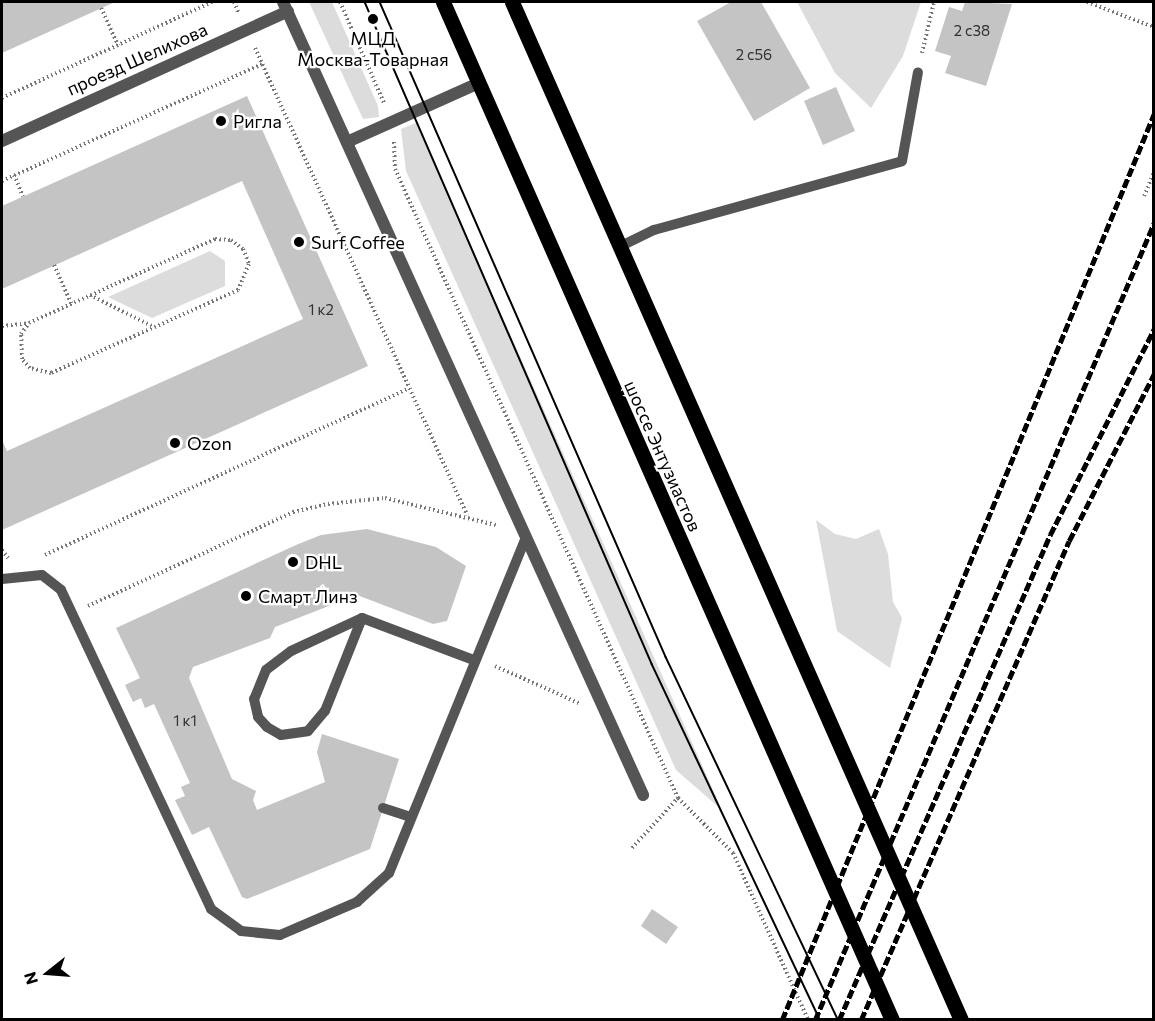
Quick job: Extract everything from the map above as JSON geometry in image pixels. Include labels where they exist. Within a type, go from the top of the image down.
[{"type":"main road","name":"шоссе Энтузиастов","points":[[443,2],[848,926],[892,1020]]},
{"type":"main road","points":[[512,2],[621,246],[881,844],[961,1020]]},
{"type":"street","name":"проезд Шелихова","points":[[2,141],[246,29],[286,6]]},
{"type":"street","points":[[286,6],[643,795]]},
{"type":"street","points":[[347,142],[479,84]]},
{"type":"lane","points":[[621,246],[654,230],[902,161],[918,72]]},
{"type":"lane","points":[[2,579],[42,575],[53,581],[72,614],[199,887],[226,923],[262,936],[280,935],[371,895],[389,873],[526,537]]},
{"type":"lane","points":[[362,618],[325,711],[308,731],[281,735],[267,728],[258,717],[254,699],[266,670],[291,651],[362,618],[475,658]]},
{"type":"lane","points":[[383,808],[411,817]]},
{"type":"path","points":[[2,98],[212,2]]},
{"type":"path","points":[[234,2],[467,515]]},
{"type":"path","points":[[340,2],[393,123],[395,169],[678,798],[733,853],[808,1020]]},
{"type":"path","points":[[918,72],[934,2]]},
{"type":"path","points":[[1087,2],[1154,27]]},
{"type":"path","points":[[101,8],[118,45]]},
{"type":"path","points":[[2,181],[262,64]]},
{"type":"path","points":[[1144,196],[1154,172]]},
{"type":"path","points":[[14,175],[23,196]]},
{"type":"path","points":[[2,326],[29,322],[215,239],[231,240],[243,249],[249,264],[238,290],[51,373],[30,368],[22,359],[21,334],[29,322]]},
{"type":"path","points":[[54,265],[71,303]]},
{"type":"path","points":[[90,295],[155,327]]},
{"type":"path","points":[[24,578],[62,544],[409,388]]},
{"type":"path","points":[[72,614],[293,512],[385,498],[467,515],[526,537]]},
{"type":"path","points":[[475,658],[574,702],[604,707],[633,695]]},
{"type":"path","points":[[632,848],[678,798]]},
{"type":"shaded area","points":[[309,2],[332,2],[378,106],[379,117],[363,119]]},
{"type":"shaded area","points":[[797,2],[921,2],[903,56],[871,108],[835,73]]},
{"type":"shaded area","points":[[416,123],[722,810],[676,770],[406,171],[401,129]]},
{"type":"shaded area","points":[[210,251],[225,261],[225,286],[152,318],[108,297]]},
{"type":"shaded area","points":[[816,520],[835,534],[856,539],[879,529],[888,554],[893,602],[902,618],[890,668],[837,631]]},
{"type":"building","points":[[2,2],[115,2],[2,53]]},
{"type":"building","points":[[731,2],[761,2],[810,88],[754,121],[697,21]]},
{"type":"building","points":[[965,2],[1012,4],[986,86],[945,73],[951,56],[935,51],[949,7],[962,11]]},
{"type":"building","points":[[836,87],[855,131],[823,145],[804,101]]},
{"type":"building","points":[[247,96],[368,366],[2,530],[2,440],[7,451],[303,319],[242,181],[2,289],[2,206]]},
{"type":"building","points":[[367,529],[436,547],[466,566],[447,621],[433,624],[357,595],[275,627],[270,638],[193,667],[189,678],[232,779],[256,791],[253,800],[257,810],[325,782],[317,752],[322,734],[399,759],[370,849],[247,899],[242,897],[209,827],[192,835],[175,800],[185,796],[181,787],[190,783],[154,704],[145,708],[141,698],[133,702],[125,685],[140,678],[116,628],[321,535]]},
{"type":"building","points":[[652,909],[678,927],[666,944],[641,926]]},
{"type":"tram line","points":[[365,2],[652,664],[820,1020]]},
{"type":"tram line","points":[[380,2],[666,657],[838,1020]]},
{"type":"railway","points":[[782,1020],[1154,114]]},
{"type":"railway","points":[[815,1020],[1154,223]]},
{"type":"railway","points":[[839,1020],[1050,535],[1154,329]]},
{"type":"railway","points":[[861,1020],[1069,541],[1154,374]]},
{"type":"place","name":"МЦД Москва-Товарная","points":[[373,19]]},
{"type":"place","name":"Ригла","points":[[221,121]]},
{"type":"place","name":"Surf Coffee","points":[[299,242]]},
{"type":"place","name":"Ozon","points":[[175,443]]},
{"type":"place","name":"DHL","points":[[293,562]]},
{"type":"place","name":"Смарт Линз","points":[[246,596]]}]
